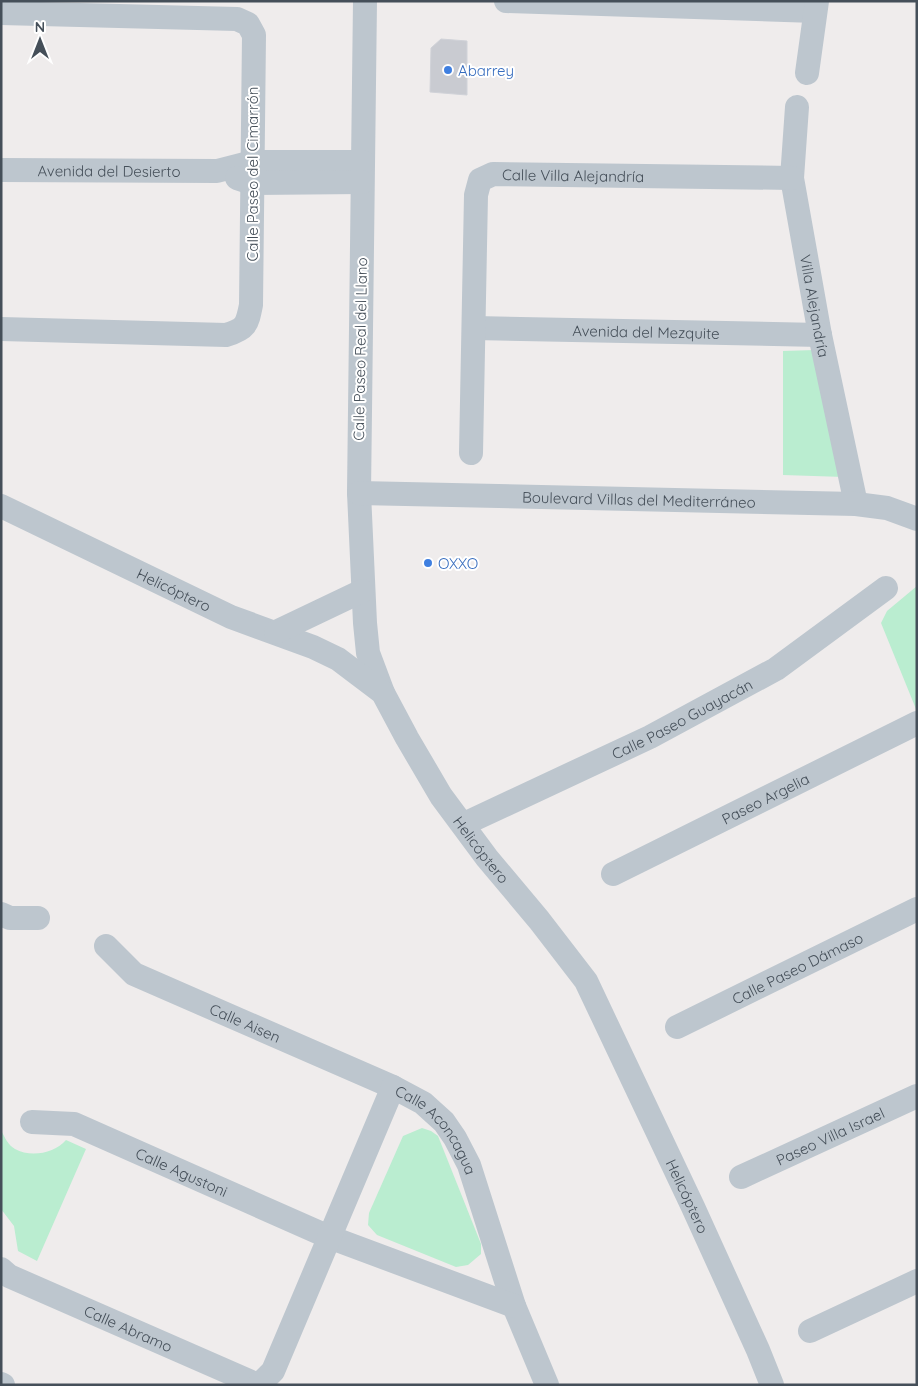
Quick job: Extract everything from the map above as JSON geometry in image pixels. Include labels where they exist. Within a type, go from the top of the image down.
[{"type":"street","name":"Calle Paseo Real del Llano","points":[[365,1],[359,493],[362,592],[368,653],[383,693]]},
{"type":"street","points":[[506,1],[816,6],[807,73]]},
{"type":"street","name":"Calle Paseo del Cimarrón","points":[[1,13],[237,19],[252,28],[254,35],[251,305],[248,323],[239,331],[226,335],[1,329]]},
{"type":"street","name":"Villa Alejandría","points":[[797,107],[792,178],[820,335],[856,504]]},
{"type":"street","name":"Avenida del Desierto","points":[[1,170],[217,171],[252,173],[362,172]]},
{"type":"street","name":"Calle Villa Alejandría","points":[[471,453],[477,186],[480,180],[493,174],[792,178]]},
{"type":"street","name":"Avenida del Mezquite","points":[[474,328],[820,335]]},
{"type":"street","name":"Boulevard Villas del Mediterráneo","points":[[359,493],[856,504],[887,508],[917,519]]},
{"type":"street","name":"Helicóptero","points":[[1,506],[232,617],[276,632],[338,659],[383,693],[406,738],[441,796],[464,824],[487,858],[539,920],[586,981],[693,1207],[772,1385]]},
{"type":"street","name":"Calle Paseo Guayacán","points":[[464,824],[650,737],[776,669],[886,588]]},
{"type":"street","points":[[276,632],[362,592]]},
{"type":"street","name":"Paseo Argelia","points":[[613,874],[917,723]]},
{"type":"street","name":"Calle Paseo Dámaso","points":[[677,1027],[917,909]]},
{"type":"street","points":[[1,914],[10,918],[38,918]]},
{"type":"street","name":"Calle Aisen","points":[[106,946],[134,974],[393,1087]]},
{"type":"street","name":"Calle Aconcagua","points":[[266,1381],[393,1087],[423,1103],[444,1122],[469,1165],[514,1306],[546,1385]]},
{"type":"street","name":"Paseo Villa Israel","points":[[742,1177],[917,1096]]},
{"type":"street","name":"Calle Agustoni","points":[[32,1122],[74,1124],[329,1237]]},
{"type":"street","points":[[329,1237],[514,1306]]},
{"type":"street","name":"Calle Abramo","points":[[1,1269],[10,1276],[266,1381]]},
{"type":"street","points":[[810,1331],[917,1281]]},
{"type":"green space","points":[[815,350],[844,477],[783,475],[783,351]]},
{"type":"green space","points":[[917,586],[916,709],[881,623],[887,611]]},
{"type":"green space","points":[[422,1128],[438,1136],[481,1244],[481,1254],[468,1265],[456,1267],[377,1235],[368,1225],[369,1213],[403,1136]]},
{"type":"green space","points":[[1,1130],[10,1145],[21,1152],[42,1153],[56,1148],[66,1140],[86,1149],[37,1261],[18,1251],[14,1226],[1,1209]]},
{"type":"building","name":"Abarrey","points":[[441,39],[467,41],[467,95],[430,92],[431,48]]},
{"type":"place","name":"Abarrey","points":[[448,70]]},
{"type":"place","name":"OXXO","points":[[428,563]]}]
